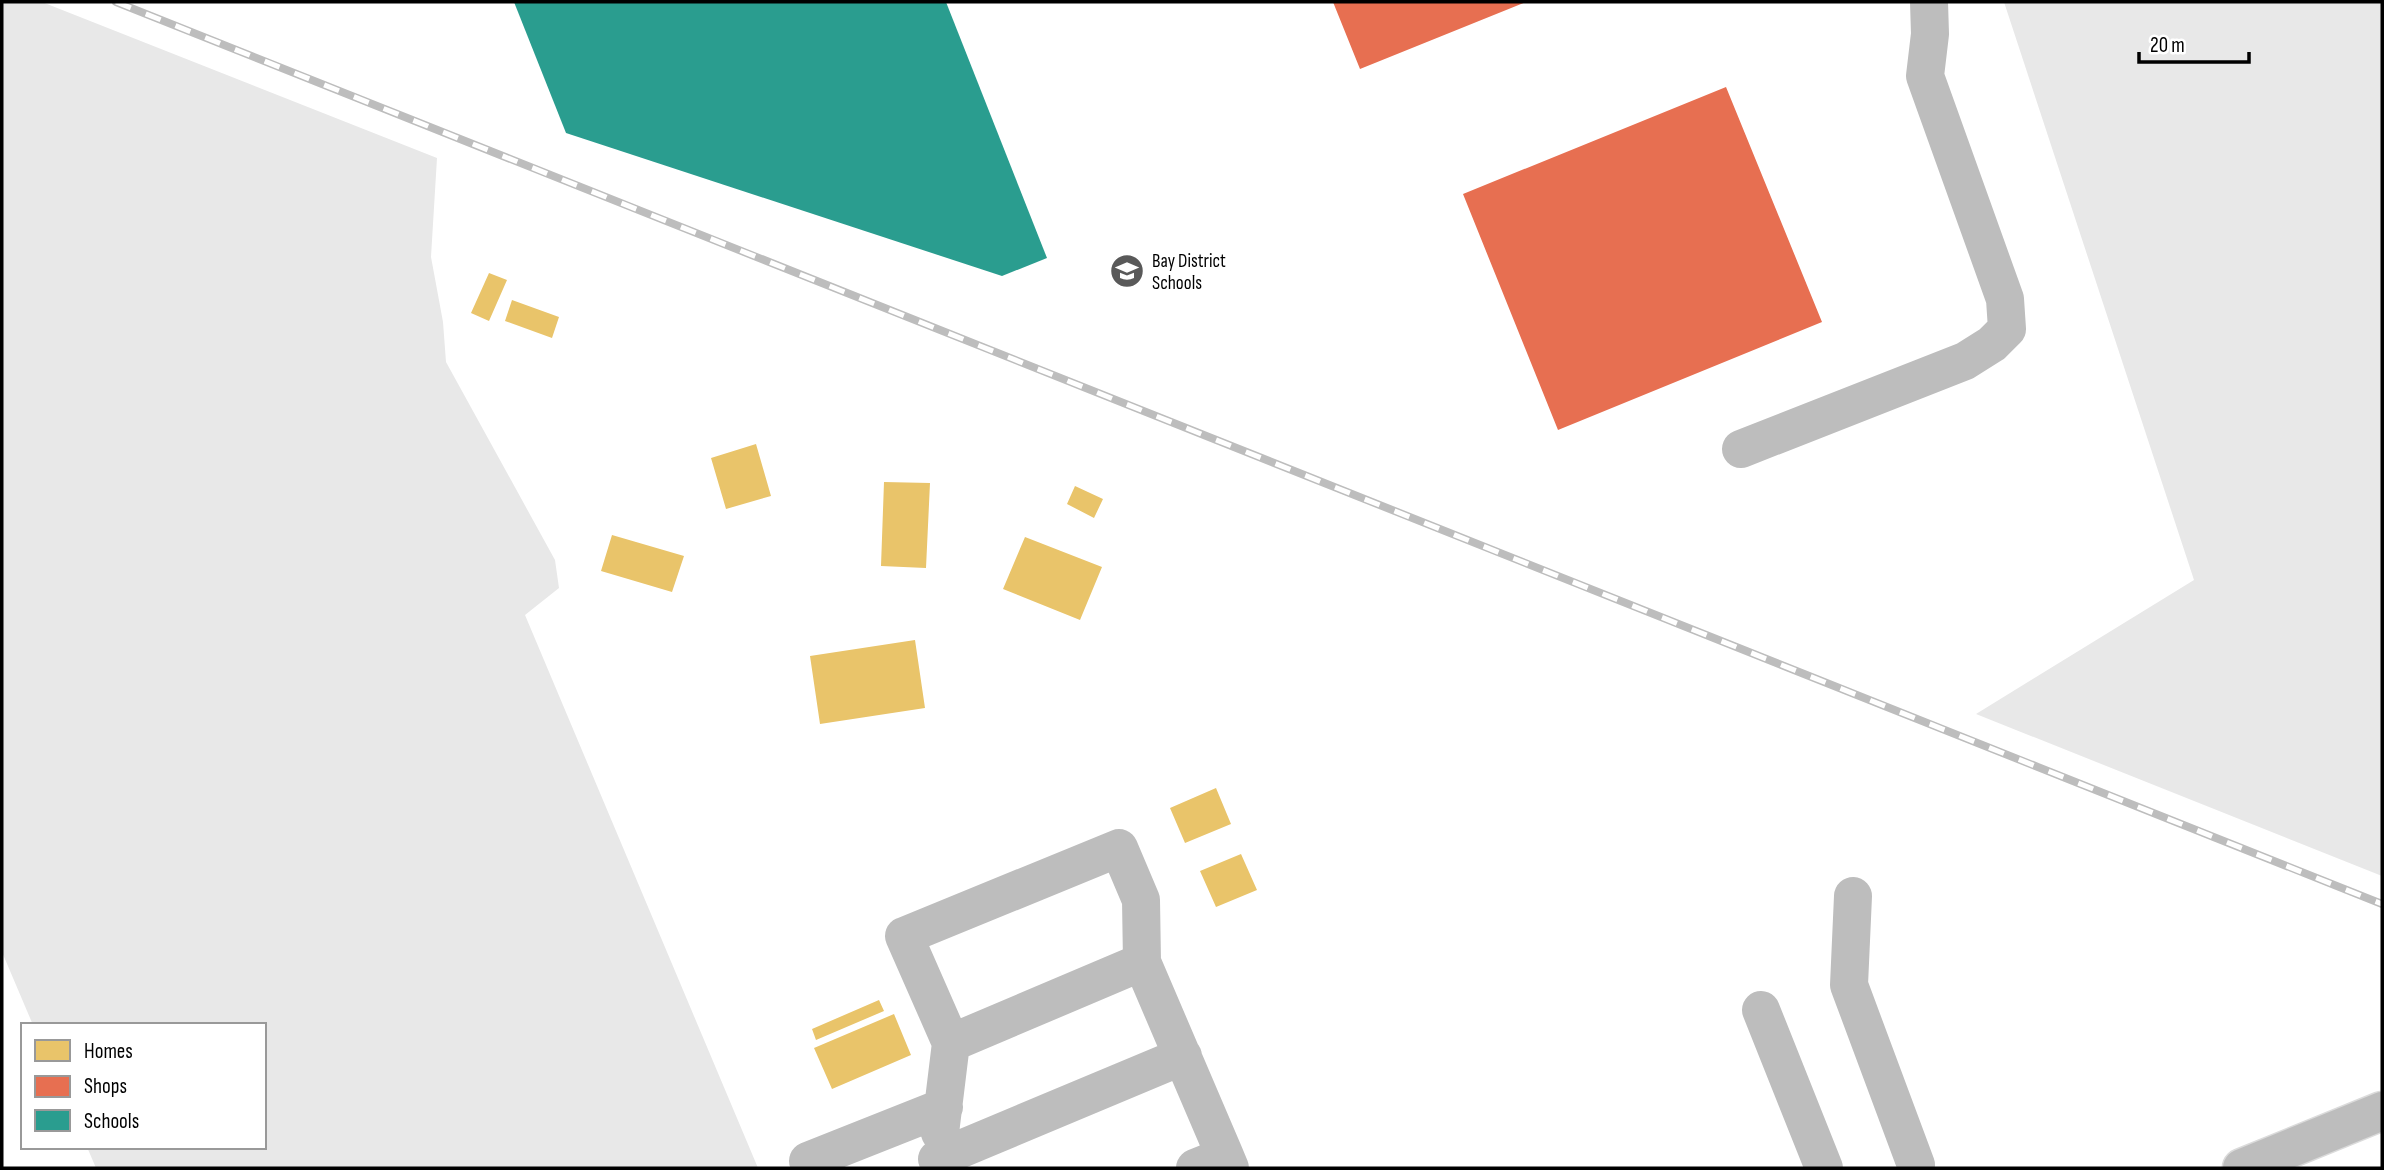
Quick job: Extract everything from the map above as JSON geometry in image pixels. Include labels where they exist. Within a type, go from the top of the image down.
[{"type":"main road","points":[[1741,449],[1965,361],[1992,344],[2007,329],[2005,299],[1925,76],[1930,34],[1929,2]]},
{"type":"main road","points":[[1183,1056],[939,1164],[951,1043],[904,936],[1119,848],[1141,900],[1142,962],[1183,1056],[1217,1164]]},
{"type":"main road","points":[[1853,896],[1849,985],[1913,1167]]},
{"type":"main road","points":[[951,1043],[1142,962]]},
{"type":"main road","points":[[1761,1010],[1824,1168]]},
{"type":"main road","points":[[811,1168],[808,1161],[943,1107]]},
{"type":"main road","points":[[2242,1168],[2382,1111]]},
{"type":"shaded area","points":[[2,2],[42,2],[437,158],[431,257],[443,322],[446,362],[555,560],[559,588],[525,615],[758,1168],[96,1168],[88,1149],[266,1149],[266,1023],[32,1023],[2,952]]},
{"type":"shaded area","points":[[2004,2],[2382,2],[2382,876],[1976,714],[2194,580]]},
{"type":"building: Homes","points":[[489,273],[507,280],[489,321],[471,313]]},
{"type":"building: Homes","points":[[512,300],[559,317],[552,338],[505,321]]},
{"type":"building: Homes","points":[[756,444],[771,496],[726,509],[711,458]]},
{"type":"building: Homes","points":[[884,482],[930,483],[926,568],[881,566]]},
{"type":"building: Homes","points":[[1075,486],[1103,499],[1094,518],[1067,504]]},
{"type":"building: Homes","points":[[612,535],[684,556],[672,592],[601,571]]},
{"type":"building: Homes","points":[[1025,537],[1102,567],[1080,620],[1003,589]]},
{"type":"building: Homes","points":[[915,640],[925,708],[820,724],[810,656]]},
{"type":"building: Homes","points":[[1216,788],[1231,824],[1185,843],[1170,808]]},
{"type":"building: Homes","points":[[1241,854],[1257,890],[1216,907],[1200,871]]},
{"type":"building: Homes","points":[[879,1000],[884,1011],[816,1040],[812,1029]]},
{"type":"building: Homes","points":[[894,1014],[911,1055],[832,1089],[814,1048]]},
{"type":"building: Shops","points":[[1333,2],[1526,2],[1360,69]]},
{"type":"building: Shops","points":[[1726,87],[1822,322],[1558,430],[1463,194]]},
{"type":"building: Schools","points":[[514,2],[946,2],[1047,258],[1002,276],[566,133]]},
{"type":"railway","points":[[116,2],[2382,904]]},
{"type":"place","name":"Bay District Schools","points":[[1127,271]]}]
